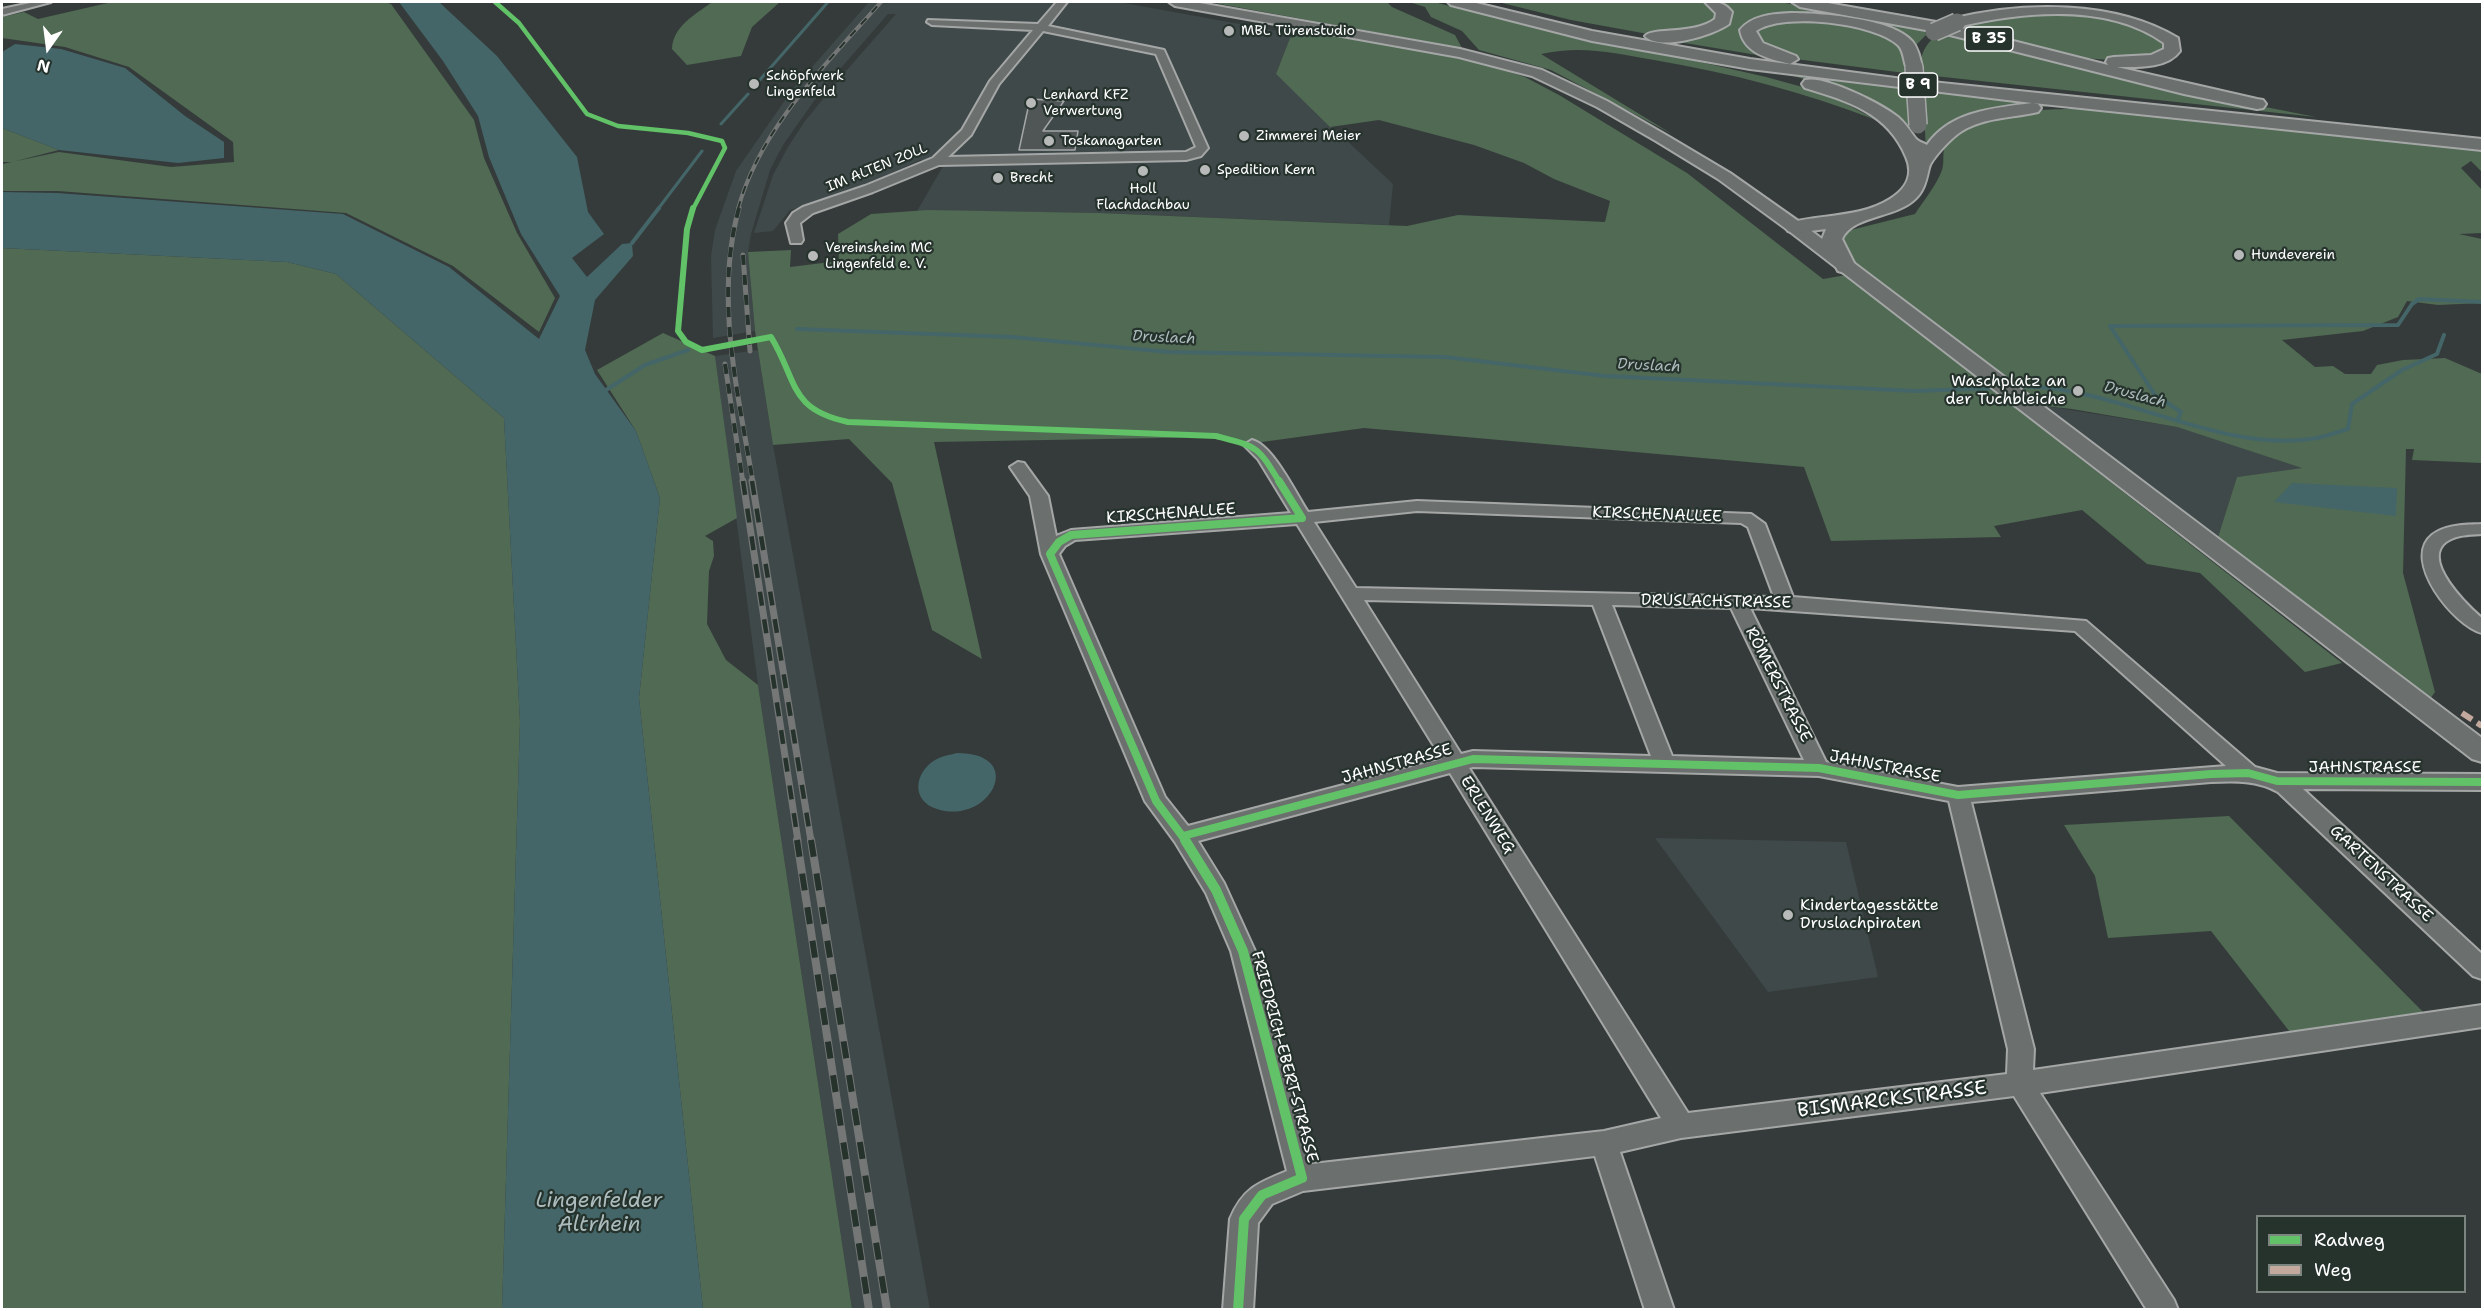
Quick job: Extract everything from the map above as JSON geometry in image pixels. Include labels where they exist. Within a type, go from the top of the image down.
[{"type":"highway","name":"B 9","points":[[1467,2],[1639,39],[1741,56],[1879,74],[2482,137]]},
{"type":"highway","name":"B 9","points":[[1467,2],[1580,33],[1692,55],[1872,80],[2482,145]]},
{"type":"highway","points":[[1564,22],[1648,36],[1693,34],[1716,27],[1723,21],[1724,12],[1712,2]]},
{"type":"highway","name":"B 35","points":[[1800,2],[1922,24],[2036,50]]},
{"type":"highway","points":[[1914,67],[1924,42],[1934,32],[1957,22],[2021,10],[2090,10],[2144,24],[2166,35],[2172,41],[2172,51],[2166,56],[2130,62],[2080,59],[2036,50]]},
{"type":"highway","points":[[1795,227],[1848,219],[1883,210],[1905,198],[1917,182],[1918,125],[1914,67],[1909,48],[1904,42],[1888,33],[1853,23],[1819,18],[1777,18],[1760,22],[1748,30],[1748,38],[1752,44],[1767,52],[1790,59],[1879,74]]},
{"type":"highway","points":[[2036,50],[2236,100],[2348,119],[2482,137]]},
{"type":"highway","points":[[1692,55],[1776,73],[1821,87],[1866,105],[1902,132],[1919,165]]},
{"type":"highway","points":[[1919,165],[1930,157],[1946,133],[1959,125],[1994,114],[2048,107],[2145,110]]},
{"type":"highway","points":[[1845,267],[1832,239],[1837,228],[1848,219]]},
{"type":"main road","points":[[1175,2],[1460,53],[1537,73],[1587,96],[1661,138],[1724,177],[1795,227],[2482,752]]},
{"type":"street","points":[[2,12],[46,2]]},
{"type":"street","name":"IM ALTEN ZOLL","points":[[796,240],[793,223],[798,216],[808,210],[869,189],[937,161],[967,132],[994,83],[1062,2]]},
{"type":"street","points":[[932,22],[1039,27],[1160,52],[1202,148],[1197,153],[1186,156],[937,161]]},
{"type":"street","name":"ERLENWEG","points":[[1252,445],[1264,456],[1351,594],[1681,1126]]},
{"type":"street","name":"FRIEDRICH-EBERT-STRASSE","points":[[1018,467],[1039,496],[1050,554],[1156,801],[1183,836],[1216,890],[1243,951],[1302,1178],[1262,1195],[1244,1219],[1238,1310]]},
{"type":"street","name":"KIRSCHENALLEE","points":[[1050,554],[1059,542],[1071,535],[1302,518],[1417,506],[1745,518],[1756,524],[1786,603]]},
{"type":"street","points":[[2482,529],[2461,529],[2440,537],[2431,549],[2431,571],[2456,607],[2482,627]]},
{"type":"street","name":"DRUSLACHSTRASSE","points":[[1351,594],[1786,603],[2079,626],[2086,628],[2248,773]]},
{"type":"street","points":[[1600,600],[1665,764]]},
{"type":"street","name":"RÖMERSTRASSE","points":[[1737,602],[1819,768]]},
{"type":"street","name":"JAHNSTRASSE","points":[[1183,836],[1473,759],[1819,768],[1958,795],[2211,774],[2248,773],[2277,781],[2482,782]]},
{"type":"street","name":"GARTENSTRASSE","points":[[2277,781],[2286,786],[2482,969]]},
{"type":"street","points":[[1958,795],[2021,1049],[2020,1083],[2164,1310]]},
{"type":"street","name":"BISMARCKSTRASSE","points":[[1302,1178],[1604,1143],[1681,1126],[2020,1083],[2482,1016]]},
{"type":"street","points":[[1604,1143],[1660,1310]]},
{"type":"shaded area","points":[[869,2],[1119,2],[1300,35],[1290,38],[1276,74],[1393,184],[1389,225],[1100,213],[917,211],[946,161],[920,160],[838,197],[790,210],[773,231],[754,233],[773,175],[788,147],[805,121],[896,14],[888,14],[821,91],[783,145],[770,170],[748,252],[755,331],[713,338],[711,256],[715,230],[736,171],[792,90]]},
{"type":"shaded area","points":[[758,350],[773,445],[930,1309],[852,1309],[758,685],[715,356]]},
{"type":"shaded area","points":[[2039,405],[2177,427],[2304,468],[2237,477],[2218,537]]},
{"type":"shaded area","name":"Kindertagesstätte Druslachpiraten","points":[[1655,838],[1846,842],[1878,977],[1768,992]]},
{"type":"green space","points":[[112,2],[385,2],[391,4],[474,120],[484,158],[517,233],[555,298],[539,332],[453,266],[346,213],[58,191],[2,191],[2,164],[59,152],[171,167],[234,162],[233,142],[129,67],[65,47],[2,38],[2,17],[24,12],[38,19]]},
{"type":"green space","points":[[712,2],[780,2],[752,27],[741,56],[687,65],[672,49],[673,41],[686,22]]},
{"type":"green space","points":[[1209,2],[1387,2],[1392,7],[1455,35],[1462,48]]},
{"type":"green space","points":[[1409,2],[1434,2],[1590,42],[1696,61],[1766,77],[1828,94],[1876,120],[1794,92],[1683,65],[1598,51],[1570,50],[1541,54],[1672,134],[1551,70],[1479,50],[1462,31],[1431,17],[1425,7]]},
{"type":"green space","points":[[1498,2],[1708,2],[1719,11],[1712,26],[1648,34],[1571,20]]},
{"type":"green space","points":[[1717,2],[1779,2],[1922,26],[2235,101],[2316,117],[1925,75],[1924,68],[1920,67],[1924,50],[1935,36],[1931,30],[1925,33],[1927,34],[1915,46],[1901,36],[1803,16],[1746,26],[1775,58],[1667,40],[1713,32],[1722,5]]},
{"type":"green space","points":[[2019,12],[2113,16],[2165,40],[2164,52],[2125,61],[2082,58],[1954,28]]},
{"type":"green space","points":[[1791,18],[1856,25],[1898,40],[1908,66],[1905,66],[1905,73],[1795,59],[1760,46],[1753,30]]},
{"type":"green space","points":[[1311,32],[1441,55],[1488,65],[1525,77],[1559,95],[1687,173],[1823,279],[1864,272],[1848,256],[1839,241],[1843,232],[1915,214],[1939,176],[1947,143],[1959,131],[1975,123],[2013,113],[2053,109],[2088,109],[2482,149],[2482,172],[2471,161],[2461,168],[2482,190],[2482,233],[2459,234],[2482,239],[2482,303],[2438,305],[2407,301],[2398,317],[2363,331],[2282,340],[2315,367],[2333,366],[2345,374],[2371,374],[2377,365],[2403,360],[2445,358],[2482,374],[2482,463],[2412,460],[2414,449],[2406,449],[2403,573],[2435,692],[2430,699],[2391,673],[2218,537],[2237,477],[2302,468],[2177,427],[2072,409],[2008,402],[2342,663],[2305,672],[2200,573],[2147,564],[2082,510],[1994,526],[2001,537],[1831,541],[1804,467],[1364,428],[1262,442],[1249,446],[1217,437],[934,442],[982,659],[932,630],[892,483],[849,439],[773,445],[755,331],[748,252],[791,250],[790,267],[839,261],[838,234],[871,214],[928,210],[1100,213],[1407,226],[1458,215],[1605,222],[1610,201],[1554,179],[1524,163],[1474,145],[1379,120],[1330,127],[1276,74],[1290,38]]},
{"type":"green space","points":[[1776,71],[1906,87],[1906,94],[1910,94],[1911,132],[1864,103]]},
{"type":"green space","points":[[1926,89],[2065,105],[1992,111],[1926,150],[1923,96],[1926,96]]},
{"type":"green space","points":[[2,128],[59,150],[12,162],[2,162]]},
{"type":"green space","points":[[2,248],[287,262],[336,274],[504,418],[520,722],[502,1309],[2,1310]]},
{"type":"green space","points":[[663,333],[715,356],[737,518],[705,536],[713,541],[714,556],[709,571],[707,624],[726,660],[758,685],[852,1309],[703,1309],[639,698],[660,498],[636,431],[597,370]]},
{"type":"green space","points":[[2229,816],[2426,1015],[2293,1036],[2211,931],[2108,938],[2095,876],[2064,825]]},
{"type":"water","name":"Lingenfelder Altrhein","points":[[399,2],[439,2],[497,56],[577,157],[588,212],[604,234],[572,258],[587,277],[622,244],[632,243],[633,256],[595,300],[585,350],[595,374],[636,431],[660,498],[639,698],[703,1309],[502,1309],[520,722],[504,418],[336,274],[287,262],[2,248],[2,192],[57,193],[343,214],[449,267],[539,339],[560,296],[521,234],[489,157],[478,116],[443,61]]},
{"type":"water","points":[[15,44],[61,49],[125,68],[185,116],[224,142],[224,158],[178,163],[59,150],[2,128],[2,52]]},
{"type":"water","points":[[2292,483],[2397,488],[2396,516],[2274,502]]},
{"type":"water","points":[[957,753],[979,756],[991,764],[996,775],[994,787],[985,799],[972,807],[956,811],[937,809],[923,800],[919,793],[920,779],[923,772],[935,760]]},
{"type":"building","points":[[1030,99],[1064,101],[1043,131],[1078,131],[1075,150],[1019,150]]},
{"type":"waterway","points":[[758,82],[828,2]]},
{"type":"waterway","points":[[721,124],[748,94]]},
{"type":"waterway","points":[[658,209],[702,151]]},
{"type":"waterway","points":[[632,243],[659,208]]},
{"type":"waterway","points":[[2178,419],[2181,412],[2155,395],[2110,326],[2398,325],[2412,304],[2419,299],[2482,302]]},
{"type":"waterway","name":"Druslach","points":[[797,329],[1012,337],[1168,352],[1445,357],[1605,376],[1915,391],[1998,388]]},
{"type":"waterway","name":"Druslach","points":[[2010,387],[2048,388],[2086,395],[2241,437],[2279,441],[2317,438],[2348,429],[2352,404],[2402,370],[2437,354],[2444,335]]},
{"type":"waterway","name":"Druslach","points":[[606,390],[645,365],[688,350]]},
{"type":"railway","points":[[738,209],[748,179],[779,124],[818,73],[881,2]]},
{"type":"railway","points":[[739,208],[732,242],[728,311],[735,380],[753,483]]},
{"type":"railway","points":[[743,255],[750,351]]},
{"type":"railway","points":[[725,364],[743,483]]},
{"type":"railway","points":[[743,481],[798,841]]},
{"type":"railway","points":[[752,481],[811,841]]},
{"type":"railway","points":[[797,840],[869,1310]]},
{"type":"railway","points":[[811,840],[887,1310]]},
{"type":"marked path","points":[[2462,713],[2482,726]]},
{"type":"cycle path","points":[[495,2],[519,23],[587,114],[602,122],[618,126],[688,133],[722,141],[725,148],[693,208],[687,229],[678,331],[686,342],[702,350],[771,337],[803,401],[821,415],[848,422],[1216,436],[1252,445],[1264,456],[1302,518],[1071,535],[1059,542],[1050,554],[1156,801],[1183,836],[1216,890],[1243,951],[1302,1178],[1262,1195],[1244,1219],[1238,1310]]},
{"type":"cycle path","points":[[1183,836],[1473,759],[1819,768],[1958,795],[2211,774],[2248,773],[2277,781],[2482,782]]},
{"type":"place","name":"MBL Türenstudio","points":[[1229,31]]},
{"type":"place","name":"Schöpfwerk Lingenfeld","points":[[754,84]]},
{"type":"place","name":"Lenhard KFZ Verwertung","points":[[1031,103]]},
{"type":"place","name":"Zimmerei Meier","points":[[1244,136]]},
{"type":"place","name":"Toskanagarten","points":[[1049,141]]},
{"type":"place","name":"Spedition Kern","points":[[1205,170]]},
{"type":"place","name":"Holl Flachdachbau","points":[[1143,171]]},
{"type":"place","name":"Brecht","points":[[998,178]]},
{"type":"place","name":"Hundeverein","points":[[2239,255]]},
{"type":"place","name":"Vereinsheim MC Lingenfeld e. V.","points":[[813,256]]},
{"type":"place","name":"Waschplatz an der Tuchbleiche","points":[[2078,391]]},
{"type":"place","name":"Kindertagesstätte Druslachpiraten","points":[[1788,915]]}]
